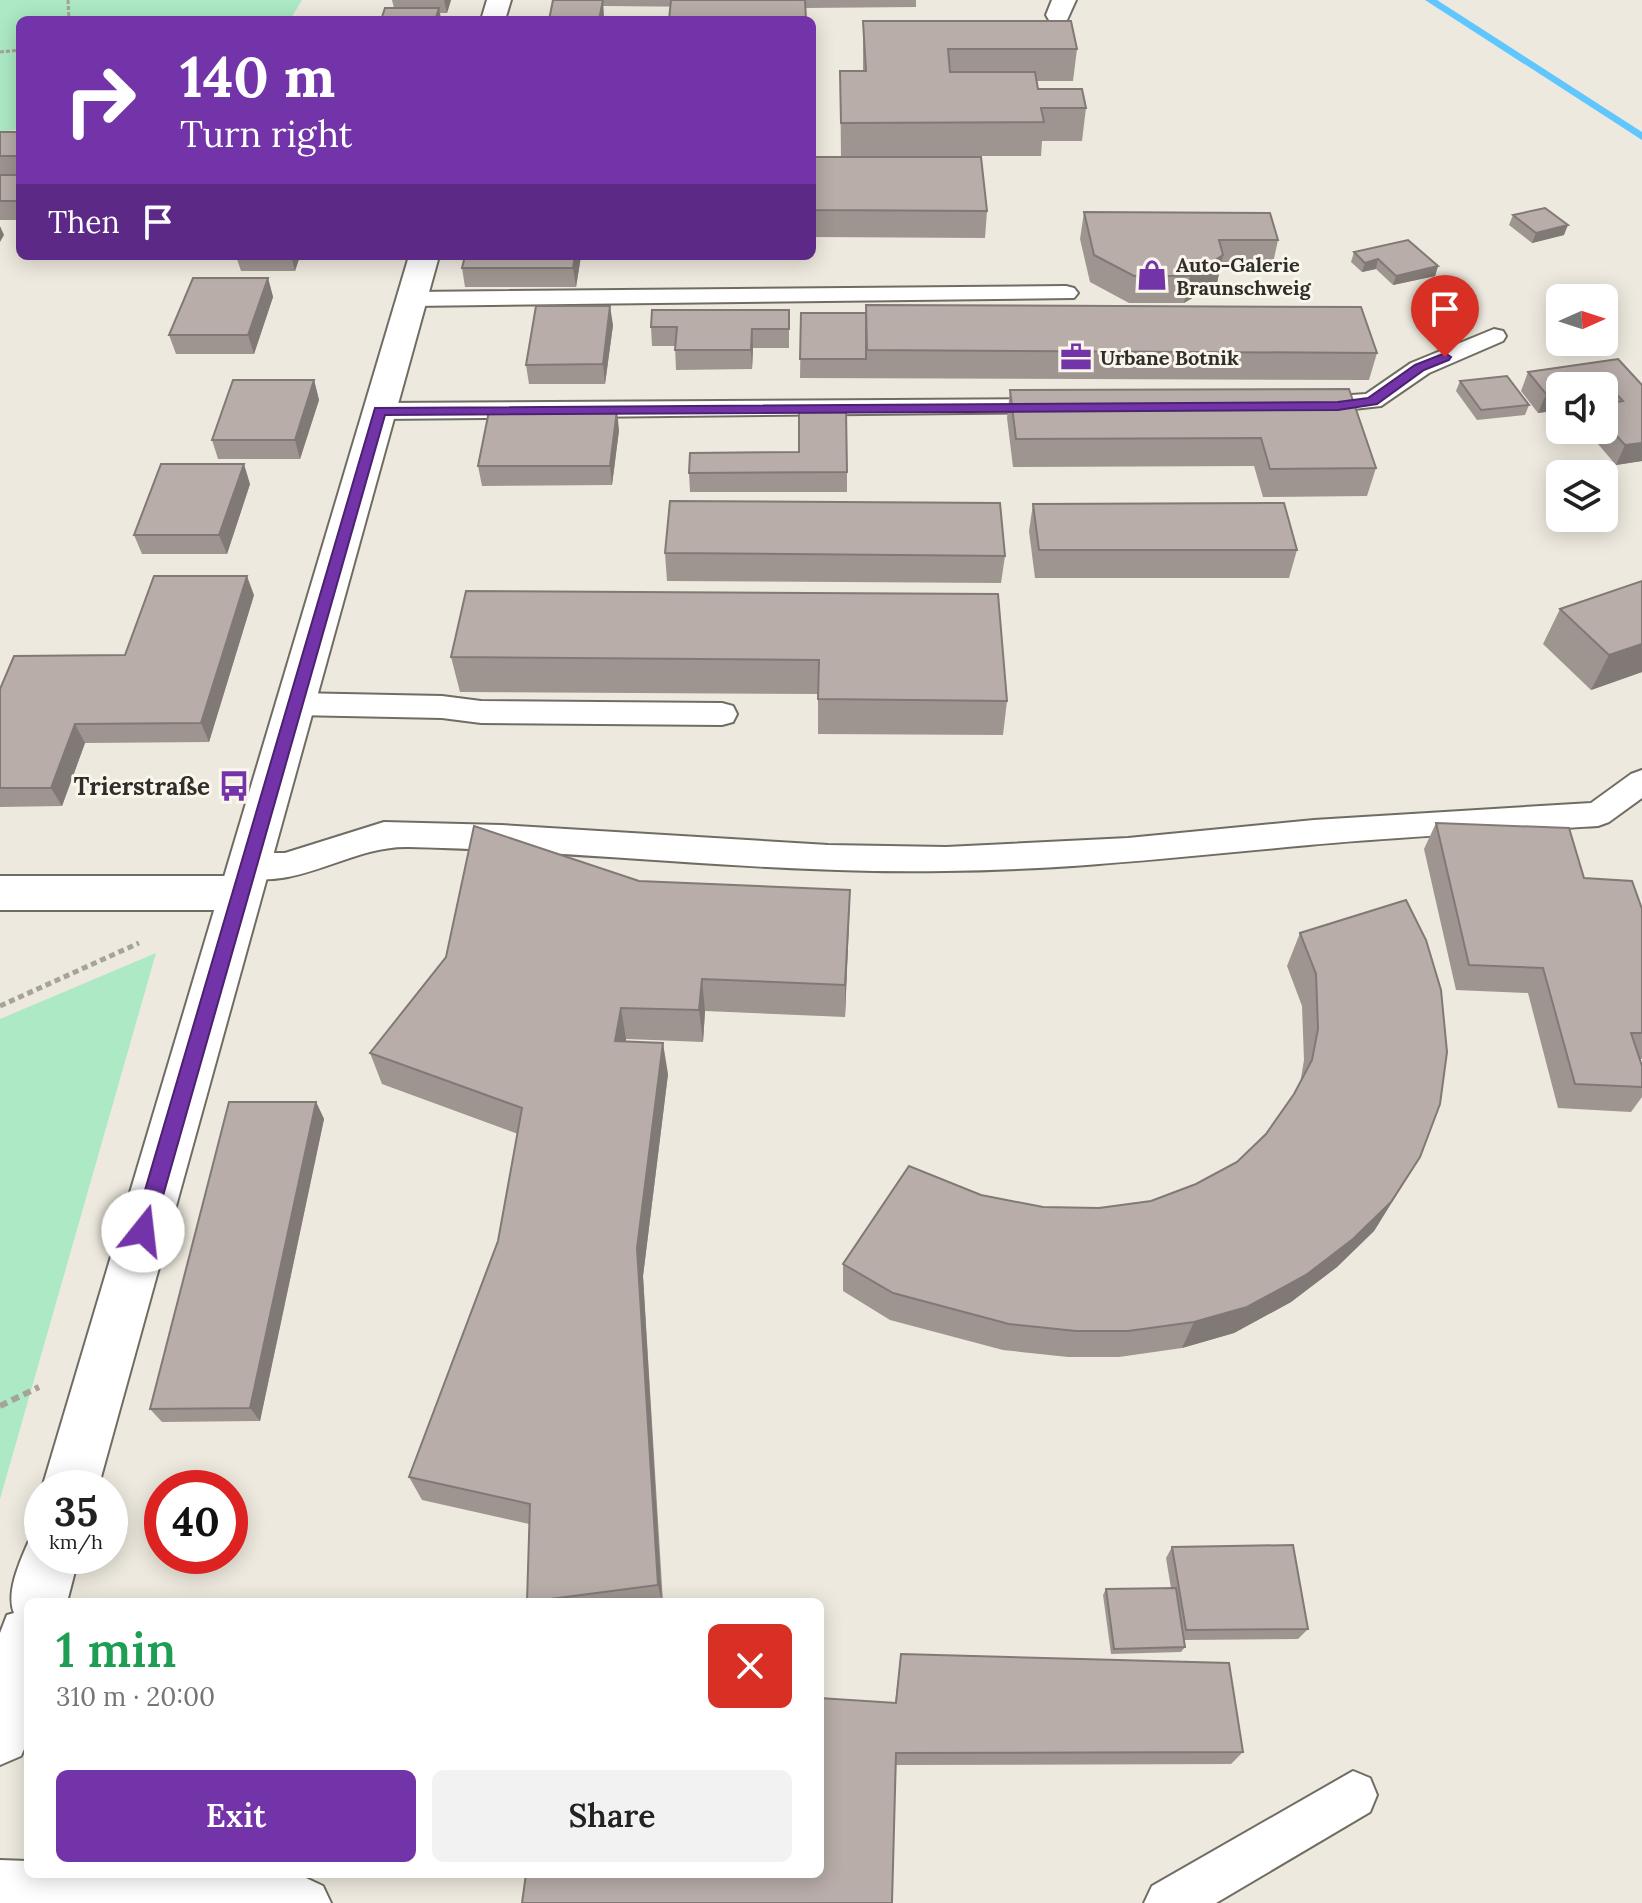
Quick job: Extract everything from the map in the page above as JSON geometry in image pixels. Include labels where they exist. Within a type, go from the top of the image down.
[{"type":"street","points":[[75,1470],[423,260]]},
{"type":"street","points":[[0,893],[244,879]]},
{"type":"street","points":[[39,1598],[46,1574]]},
{"type":"street","points":[[0,1735],[24,1650]]},
{"type":"lane","points":[[412,299],[1066,293]]},
{"type":"lane","points":[[1290,406],[1338,406],[1372,401],[1420,368],[1494,336]]},
{"type":"lane","points":[[380,411],[1084,407]]},
{"type":"lane","points":[[295,704],[442,707],[481,712],[722,714]]},
{"type":"lane","points":[[244,879],[384,834],[501,837],[828,857],[946,859],[1128,850],[1314,832],[1598,814],[1642,782]]},
{"type":"lane","points":[[1169,1903],[1353,1795]]},
{"type":"lane","points":[[0,1884],[306,1903]]},
{"type":"path","points":[[0,1006],[146,940]]},
{"type":"path","points":[[0,1406],[46,1384]]},
{"type":"green space","points":[[0,0],[302,0],[292,16],[16,16],[16,130],[0,132]]},
{"type":"green space","points":[[156,953],[0,1499],[0,1019]]},
{"type":"building","points":[[553,0],[603,0],[600,16],[550,16]]},
{"type":"building","points":[[671,0],[805,0],[806,16],[669,16]]},
{"type":"building","points":[[385,8],[439,8],[436,16],[382,16]]},
{"type":"building","points":[[863,21],[1071,21],[1077,49],[948,49],[950,72],[1035,72],[1038,89],[1082,89],[1086,108],[1041,108],[1044,122],[841,123],[840,71],[866,71]]},
{"type":"building","points":[[0,132],[16,132],[16,156],[0,156]]},
{"type":"building","points":[[816,157],[981,157],[987,211],[816,210]]},
{"type":"building","points":[[0,175],[16,175],[16,201],[0,201]]},
{"type":"building","points":[[1545,208],[1568,225],[1536,233],[1513,215]]},
{"type":"building","points":[[1084,212],[1270,213],[1278,240],[1219,240],[1223,255],[1190,276],[1134,276],[1094,255]]},
{"type":"building","points":[[1408,240],[1438,266],[1396,276],[1378,259],[1365,263],[1354,252]]},
{"type":"building","points":[[464,260],[574,260],[573,268],[462,268]]},
{"type":"building","points":[[193,278],[268,278],[248,335],[169,335]]},
{"type":"building","points":[[866,305],[1361,307],[1377,353],[867,350]]},
{"type":"building","points":[[536,306],[610,306],[603,364],[526,365]]},
{"type":"building","points":[[652,310],[789,310],[789,329],[752,329],[751,350],[675,350],[677,327],[651,327]]},
{"type":"building","points":[[801,313],[866,313],[866,359],[800,359]]},
{"type":"building","points":[[1618,359],[1642,385],[1642,443],[1625,445],[1618,437],[1618,402],[1623,401],[1618,396],[1618,372],[1546,372],[1546,394],[1528,372]]},
{"type":"building","points":[[1507,376],[1529,405],[1481,410],[1460,381]]},
{"type":"building","points":[[233,380],[314,380],[295,440],[212,440]]},
{"type":"building","points":[[1349,389],[1376,468],[1270,469],[1261,438],[1016,439],[1010,390]]},
{"type":"building","points":[[617,410],[610,466],[478,466],[489,411]]},
{"type":"building","points":[[799,411],[846,411],[847,472],[689,473],[690,453],[799,452]]},
{"type":"building","points":[[161,464],[244,464],[219,535],[134,535]]},
{"type":"building","points":[[670,501],[1000,503],[1005,556],[665,553]]},
{"type":"building","points":[[1284,503],[1297,550],[1039,550],[1033,504]]},
{"type":"building","points":[[154,576],[247,576],[201,723],[75,724],[51,788],[0,788],[0,689],[14,656],[125,655]]},
{"type":"building","points":[[1642,581],[1642,644],[1609,655],[1560,609]]},
{"type":"building","points":[[466,591],[998,594],[1007,701],[818,699],[819,660],[451,657]]},
{"type":"building","points":[[1436,823],[1569,828],[1584,878],[1632,881],[1642,909],[1642,1033],[1631,1033],[1642,1066],[1642,1087],[1575,1084],[1543,968],[1469,965]]},
{"type":"building","points":[[474,826],[639,881],[850,890],[845,985],[702,979],[699,1010],[621,1008],[615,1041],[663,1043],[637,1248],[658,1585],[558,1598],[527,1598],[530,1504],[409,1477],[498,1241],[522,1108],[370,1053],[446,957]]},
{"type":"building","points":[[1406,900],[1426,940],[1441,990],[1447,1052],[1440,1104],[1420,1157],[1391,1202],[1353,1239],[1306,1275],[1247,1307],[1194,1322],[1128,1331],[1076,1331],[1009,1324],[893,1293],[843,1264],[909,1166],[981,1195],[1043,1207],[1099,1208],[1151,1201],[1196,1184],[1237,1162],[1266,1134],[1294,1094],[1312,1060],[1318,1029],[1316,974],[1300,933]]},
{"type":"building","points":[[229,1102],[316,1102],[250,1408],[150,1409]]},
{"type":"building","points":[[1293,1545],[1308,1629],[1186,1630],[1172,1547]]},
{"type":"building","points":[[1176,1588],[1185,1647],[1114,1649],[1106,1589]]},
{"type":"building","points":[[901,1654],[1229,1663],[1243,1752],[896,1753],[892,1903],[522,1903],[525,1878],[824,1878],[824,1698],[896,1703]]},
{"type":"waterway","points":[[1430,0],[1642,137]]},
{"type":"place","name":"Auto-Galerie Braunschweig","points":[[1152,275]]},
{"type":"place","name":"Urbane Botnik","points":[[1076,357]]},
{"type":"place","name":"Trierstraße","points":[[234,786]]},
{"type":"route","points":[[143,1231],[380,411],[1338,406],[1372,401],[1420,368],[1445,357]]}]
